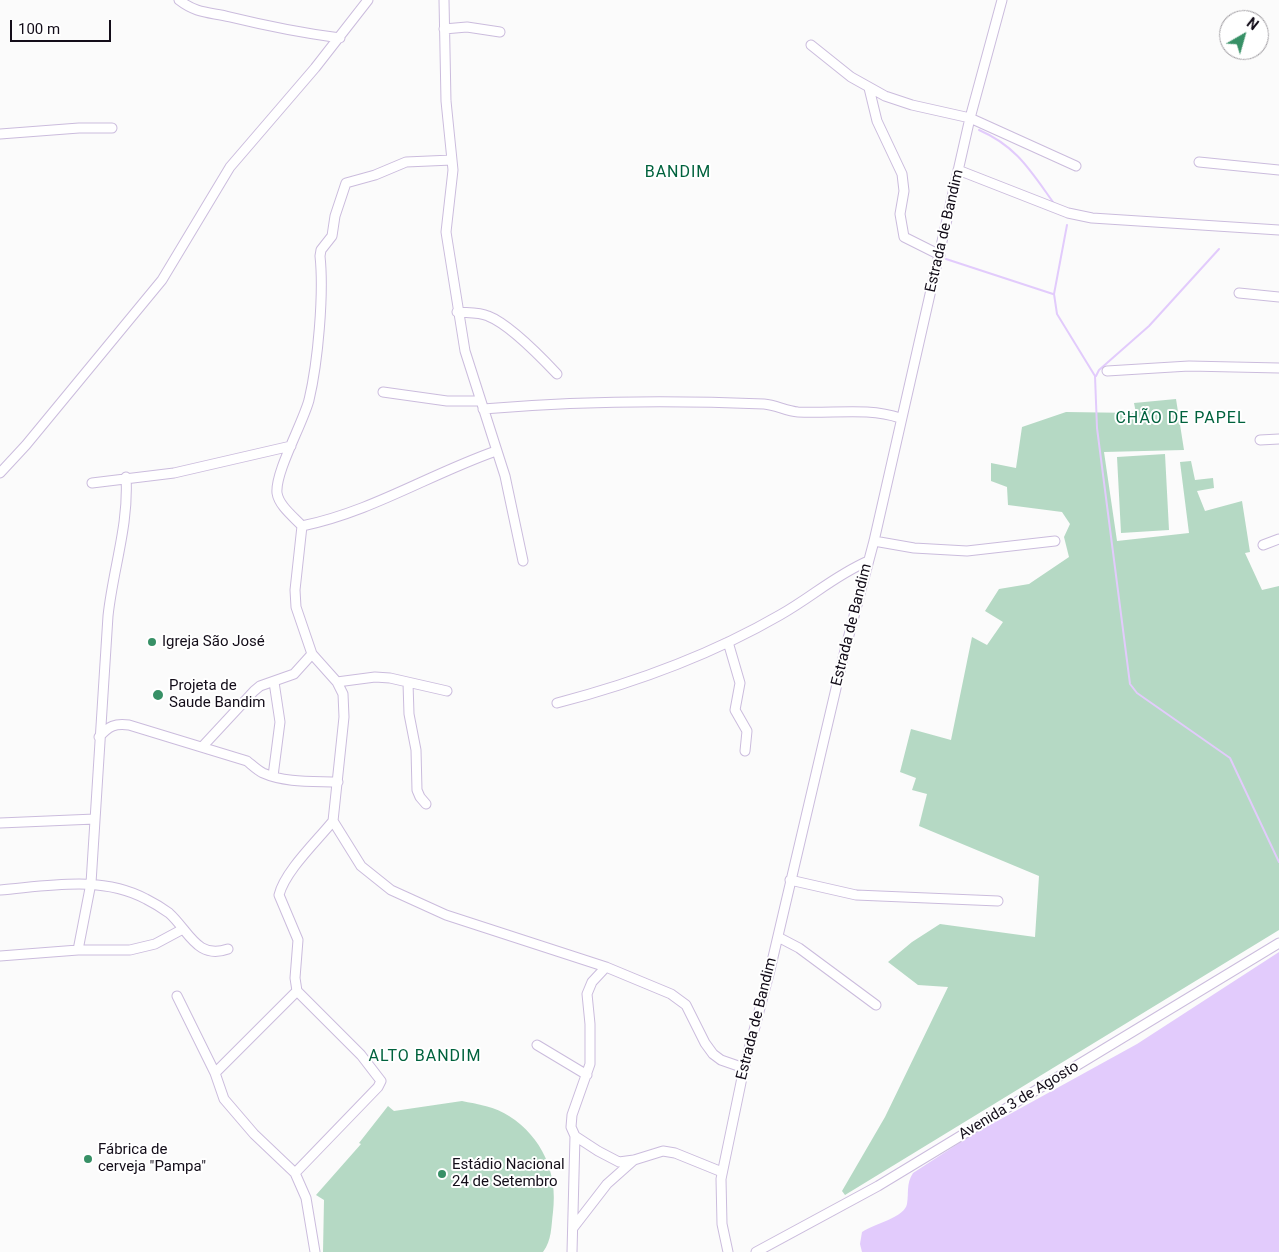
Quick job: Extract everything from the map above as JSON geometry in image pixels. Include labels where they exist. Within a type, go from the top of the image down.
[{"type":"street","points":[[180,0],[208,15],[226,16],[299,34],[340,38]]},
{"type":"street","points":[[0,473],[26,445],[162,280],[230,167],[340,38],[368,0]]},
{"type":"street","points":[[444,0],[446,101],[453,178],[445,227],[457,312],[465,351],[507,484],[523,561]]},
{"type":"street","name":"Estrada de Bandim","points":[[728,1252],[721,1209],[722,1172],[744,1068],[778,937],[844,650],[874,541],[900,418],[940,255],[970,118],[1002,0]]},
{"type":"street","points":[[444,29],[467,26],[500,32]]},
{"type":"street","points":[[811,45],[835,66],[870,88],[912,105],[970,118],[1076,166]]},
{"type":"street","points":[[870,88],[876,121],[902,174],[904,191],[900,214],[904,237],[940,255]]},
{"type":"street","points":[[0,134],[79,128],[112,128]]},
{"type":"street","points":[[295,1173],[378,1087],[381,1081],[361,1055],[297,991],[295,978],[298,940],[295,930],[280,903],[280,889],[333,821],[345,704],[337,682],[312,654],[296,607],[295,590],[302,526],[279,501],[277,493],[278,484],[308,400],[313,378],[322,281],[320,256],[321,250],[332,236],[335,216],[344,186],[352,180],[375,175],[406,162],[452,160]]},
{"type":"street","points":[[1199,162],[1279,170]]},
{"type":"street","points":[[958,170],[1068,213],[1092,218],[1279,230]]},
{"type":"street","points":[[1239,292],[1279,297]]},
{"type":"street","points":[[457,312],[482,314],[491,317],[535,351],[557,374]]},
{"type":"street","points":[[1107,371],[1190,366],[1279,368]]},
{"type":"street","points":[[383,392],[482,405],[663,400],[776,405],[794,412],[811,413],[877,412],[900,418]]},
{"type":"street","points":[[1260,440],[1279,440]]},
{"type":"street","points":[[92,483],[174,473],[291,446]]},
{"type":"street","points":[[302,526],[352,514],[418,482],[496,451]]},
{"type":"street","points":[[78,950],[91,883],[99,737],[111,585],[126,518],[126,478]]},
{"type":"street","points":[[1264,545],[1279,539]]},
{"type":"street","points":[[874,541],[914,548],[967,551],[1055,541]]},
{"type":"street","points":[[557,703],[609,690],[728,642],[780,615],[843,572],[868,561]]},
{"type":"street","points":[[728,642],[740,682],[735,710],[747,731],[745,751]]},
{"type":"street","points":[[202,747],[254,691],[260,686],[294,674],[312,654]]},
{"type":"street","points":[[337,682],[375,676],[447,691]]},
{"type":"street","points":[[273,776],[280,722],[274,682]]},
{"type":"street","points":[[408,683],[409,714],[416,750],[417,790],[426,804]]},
{"type":"street","points":[[99,737],[111,726],[118,724],[162,734],[247,761],[261,772],[284,779],[338,782]]},
{"type":"street","points":[[0,822],[94,820]]},
{"type":"street","points":[[333,821],[361,866],[390,890],[446,916],[606,967],[681,1000],[692,1015],[705,1043],[713,1054],[721,1060],[744,1068]]},
{"type":"street","points":[[790,880],[856,895],[998,901]]},
{"type":"street","points":[[0,890],[91,883],[145,898],[168,913],[204,950],[213,953],[228,949]]},
{"type":"street","points":[[0,956],[78,950],[130,950],[146,947],[183,929]]},
{"type":"street","points":[[778,937],[799,948],[876,1005]]},
{"type":"street","name":"Avenida 3 de Agosto","points":[[756,1252],[878,1186],[1279,943]]},
{"type":"street","points":[[572,1252],[575,1136],[571,1127],[572,1116],[587,1075],[591,1054],[586,994],[592,982],[606,967]]},
{"type":"street","points":[[215,1073],[297,991]]},
{"type":"street","points":[[177,996],[215,1073],[224,1099],[275,1155],[295,1173],[306,1198],[315,1252]]},
{"type":"street","points":[[537,1045],[587,1075]]},
{"type":"street","points":[[575,1136],[618,1162],[634,1160],[663,1151],[675,1153],[722,1172]]},
{"type":"street","points":[[573,1228],[607,1184],[634,1160]]},
{"type":"green space","points":[[1176,399],[1184,450],[1104,452],[1117,541],[1189,533],[1180,462],[1191,461],[1195,480],[1213,478],[1214,488],[1197,491],[1205,511],[1242,501],[1250,552],[1245,553],[1262,590],[1279,586],[1279,930],[845,1195],[842,1191],[885,1117],[948,987],[918,985],[888,962],[912,942],[940,924],[1035,937],[1039,876],[919,826],[927,794],[912,790],[916,778],[900,772],[911,729],[951,740],[972,637],[987,645],[1003,622],[985,611],[999,589],[1029,584],[1069,557],[1064,537],[1070,524],[1062,512],[1008,505],[1007,487],[991,481],[991,463],[1016,468],[1022,427],[1066,412],[1136,413],[1134,403]]},
{"type":"green space","points":[[1165,454],[1169,530],[1121,533],[1117,457]]},
{"type":"green space","name":"Estádio Nacional 24 de Setembro","points":[[462,1101],[492,1108],[504,1113],[521,1125],[539,1145],[550,1170],[554,1198],[551,1233],[543,1252],[323,1252],[324,1200],[316,1195],[361,1144],[359,1143],[388,1106],[394,1111]]},
{"type":"shaded area","points":[[1279,952],[1279,1252],[862,1252],[860,1244],[862,1232],[901,1213],[905,1209],[909,1184],[913,1173],[970,1136],[1137,1044]]},
{"type":"waterway","points":[[979,130],[992,136],[1013,151],[1053,202]]},
{"type":"waterway","points":[[1067,225],[1054,294],[1057,314],[1095,376],[1097,428],[1130,684],[1137,693],[1230,758],[1279,862]]},
{"type":"waterway","points":[[1096,376],[1099,370],[1149,326],[1219,249]]},
{"type":"waterway","points":[[946,259],[1053,294]]},
{"type":"place","name":"Igreja São José","points":[[152,642]]},
{"type":"place","name":"Projeta de Saude Bandim","points":[[158,695]]},
{"type":"place","name":"Fábrica de cerveja \"Pampa\"","points":[[88,1159]]},
{"type":"place","name":"Estádio Nacional 24 de Setembro","points":[[442,1174]]},
{"type":"district","name":"BANDIM","points":[[678,173]]},
{"type":"district","name":"CHÃO DE PAPEL","points":[[1181,419]]},
{"type":"district","name":"ALTO BANDIM","points":[[425,1057]]}]
